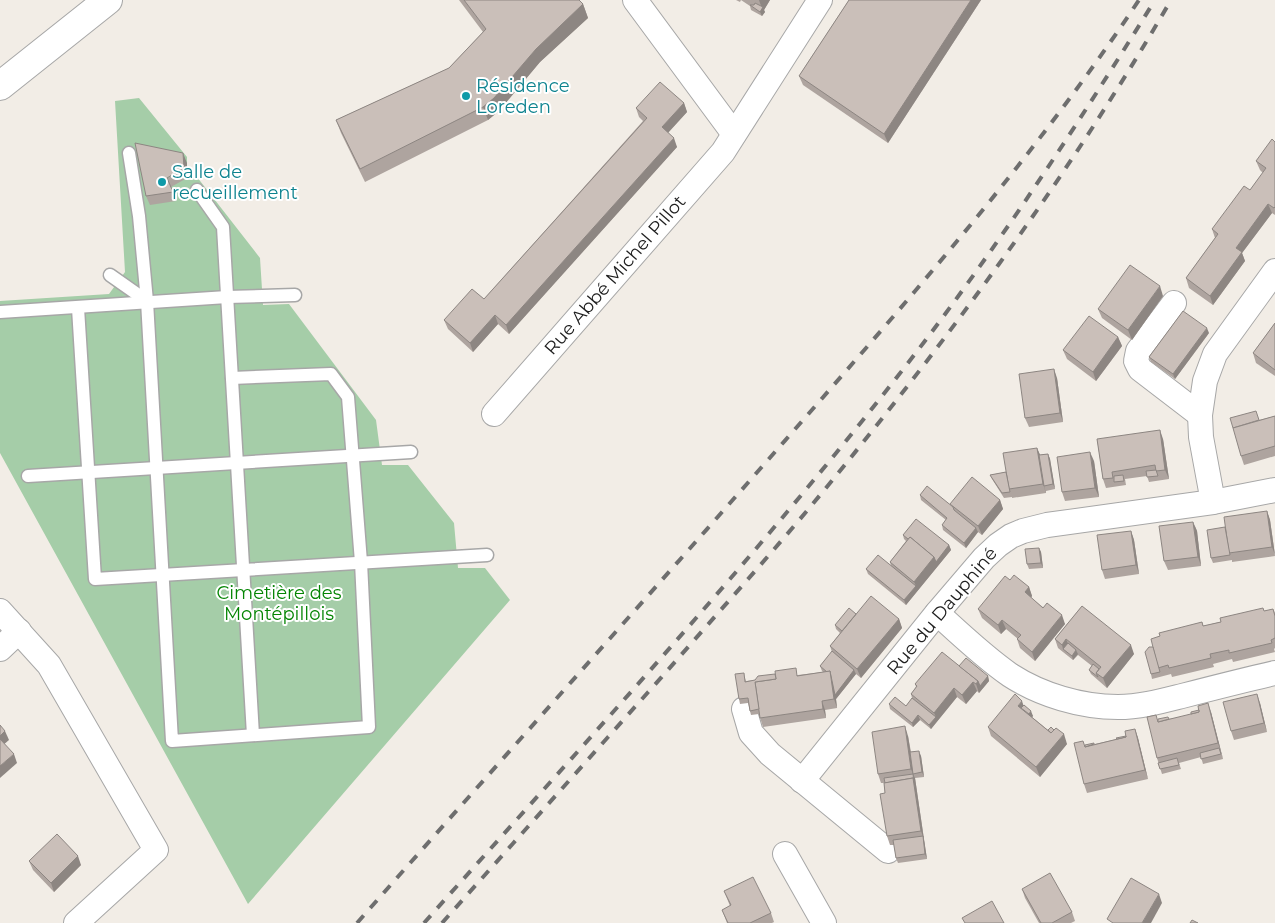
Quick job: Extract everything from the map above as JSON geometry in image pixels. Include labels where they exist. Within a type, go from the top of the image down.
[{"type":"street","points":[[0,86],[108,0]]},
{"type":"street","points":[[636,0],[734,134]]},
{"type":"street","name":"Rue Abbé Michel Pillot","points":[[494,414],[723,152],[820,0]]},
{"type":"street","points":[[1213,502],[1201,437],[1200,415],[1205,381],[1215,354],[1275,271]]},
{"type":"street","points":[[1174,303],[1138,351],[1136,361],[1140,369],[1200,415]]},
{"type":"street","name":"Rue du Dauphiné","points":[[802,781],[937,614],[984,558],[998,545],[1022,531],[1047,525],[1213,502],[1275,490]]},
{"type":"street","points":[[0,611],[49,665],[156,850],[76,923]]},
{"type":"street","points":[[937,614],[1010,675],[1046,693],[1100,707],[1120,707],[1153,703],[1275,673]]},
{"type":"street","points":[[0,648],[19,631]]},
{"type":"street","points":[[744,709],[751,733],[770,754],[888,851]]},
{"type":"street","points":[[785,854],[824,923]]},
{"type":"lane","points":[[129,153],[139,216],[147,301],[172,741],[369,727],[361,562],[348,397],[331,374],[232,378]]},
{"type":"lane","points":[[198,190],[223,227],[253,735]]},
{"type":"lane","points":[[110,275],[147,301]]},
{"type":"lane","points":[[0,312],[78,308],[147,301],[295,295]]},
{"type":"lane","points":[[78,308],[95,579],[487,555]]},
{"type":"lane","points":[[28,476],[411,452]]},
{"type":"green space","name":"Cimetière des Montépillois","points":[[139,98],[187,157],[187,177],[197,177],[260,258],[263,305],[289,304],[376,420],[382,465],[408,465],[454,523],[458,568],[485,568],[510,600],[248,904],[0,453],[0,301],[109,294],[125,272],[115,101]]},
{"type":"building","name":"Résidence Loreden","points":[[464,0],[579,0],[583,4],[536,49],[494,98],[483,107],[360,169],[336,120],[449,68],[486,29]]},
{"type":"building","points":[[849,0],[971,0],[884,134],[799,76]]},
{"type":"building","points":[[755,3],[763,7],[760,12],[750,5]]},
{"type":"building","points":[[660,82],[684,103],[662,127],[674,138],[506,325],[495,315],[470,343],[444,320],[472,289],[484,299],[647,118],[636,108]]},
{"type":"building","points":[[1272,139],[1275,142],[1275,207],[1268,204],[1236,248],[1242,252],[1210,296],[1186,278],[1218,234],[1212,229],[1244,186],[1250,190],[1266,168],[1256,161]]},
{"type":"building","name":"Salle de recueillement","points":[[135,143],[183,153],[184,168],[167,178],[173,192],[146,196]]},
{"type":"building","points":[[1130,265],[1160,286],[1128,330],[1098,309]]},
{"type":"building","points":[[1183,311],[1207,328],[1173,374],[1149,357]]},
{"type":"building","points":[[1089,316],[1118,337],[1093,372],[1063,350]]},
{"type":"building","points":[[1275,323],[1275,370],[1253,353]]},
{"type":"building","points":[[1054,369],[1060,413],[1025,418],[1019,374]]},
{"type":"building","points":[[1256,411],[1259,420],[1233,428],[1230,418]]},
{"type":"building","points":[[1275,416],[1275,446],[1241,456],[1233,428]]},
{"type":"building","points":[[1160,430],[1165,470],[1156,471],[1155,465],[1112,472],[1113,478],[1103,479],[1097,439]]},
{"type":"building","points":[[1037,448],[1043,484],[1009,489],[1003,453]]},
{"type":"building","points":[[1090,452],[1095,488],[1062,492],[1057,457]]},
{"type":"building","points":[[1048,454],[1053,484],[1044,486],[1039,455]]},
{"type":"building","points":[[1156,470],[1158,476],[1147,477],[1146,471]]},
{"type":"building","points":[[1006,472],[1010,492],[1002,493],[990,475]]},
{"type":"building","points":[[1123,475],[1124,481],[1114,482],[1114,476]]},
{"type":"building","points":[[972,477],[1000,500],[978,526],[950,504]]},
{"type":"building","points":[[927,486],[976,528],[964,543],[942,525],[947,518],[920,495]]},
{"type":"building","points":[[1267,511],[1272,547],[1229,553],[1224,517]]},
{"type":"building","points":[[916,519],[949,545],[936,562],[934,557],[910,537],[908,539],[903,535]]},
{"type":"building","points":[[1193,522],[1198,557],[1164,561],[1159,526]]},
{"type":"building","points":[[1225,527],[1230,555],[1211,558],[1207,530]]},
{"type":"building","points":[[1131,531],[1136,565],[1102,570],[1097,535]]},
{"type":"building","points":[[910,537],[934,557],[914,582],[890,562]]},
{"type":"building","points":[[1039,548],[1041,563],[1027,564],[1025,549]]},
{"type":"building","points":[[878,555],[916,586],[904,600],[866,569]]},
{"type":"building","points":[[1014,575],[1029,587],[1025,592],[1043,608],[1047,603],[1062,615],[1032,652],[1017,639],[1021,635],[1002,620],[998,625],[978,609],[1005,576],[1010,580]]},
{"type":"building","points":[[871,596],[899,619],[857,669],[830,646]]},
{"type":"building","points":[[1082,606],[1131,645],[1103,678],[1096,673],[1101,667],[1066,639],[1062,645],[1055,639]]},
{"type":"building","points":[[849,608],[856,614],[842,631],[835,625]]},
{"type":"building","points":[[1263,608],[1264,611],[1273,609],[1275,616],[1275,638],[1271,640],[1272,643],[1229,653],[1229,650],[1210,654],[1211,658],[1169,668],[1168,665],[1158,668],[1151,639],[1160,636],[1159,633],[1202,622],[1203,626],[1221,622],[1220,618]]},
{"type":"building","points":[[1068,643],[1076,650],[1072,656],[1063,649]]},
{"type":"building","points":[[1149,647],[1153,647],[1160,672],[1151,674],[1145,652]]},
{"type":"building","points":[[832,651],[854,670],[835,695],[830,671],[827,672],[820,666]]},
{"type":"building","points":[[942,652],[978,681],[976,684],[973,682],[962,695],[954,688],[934,713],[911,694],[917,686],[915,684]]},
{"type":"building","points":[[966,658],[988,676],[980,686],[978,681],[959,666]]},
{"type":"building","points":[[1093,664],[1099,669],[1096,673],[1098,677],[1089,670]]},
{"type":"building","points":[[796,668],[797,676],[830,671],[834,699],[822,701],[823,709],[760,718],[755,682],[776,679],[775,671]]},
{"type":"building","points":[[744,673],[745,682],[755,680],[758,676],[775,674],[776,679],[755,682],[759,709],[750,711],[748,698],[739,699],[735,674]]},
{"type":"building","points":[[1015,694],[1022,701],[1018,706],[1051,733],[1056,728],[1064,734],[1036,767],[988,727]]},
{"type":"building","points":[[1257,694],[1264,723],[1231,731],[1223,702]]},
{"type":"building","points":[[895,697],[906,706],[912,698],[936,717],[929,725],[918,715],[912,723],[889,704]]},
{"type":"building","points":[[1208,703],[1218,743],[1157,758],[1147,717],[1156,715],[1158,722],[1199,712],[1198,706]]},
{"type":"building","points":[[1024,705],[1031,711],[1029,714],[1021,708]]},
{"type":"building","points":[[1199,710],[1199,712],[1191,714],[1191,712]]},
{"type":"building","points":[[1168,717],[1169,719],[1158,722],[1158,719]]},
{"type":"building","points":[[0,725],[5,731],[0,736]]},
{"type":"building","points":[[905,726],[911,769],[878,774],[872,732]]},
{"type":"building","points":[[1051,727],[1054,730],[1051,733],[1048,730]]},
{"type":"building","points":[[1135,729],[1145,770],[1084,784],[1074,743],[1083,741],[1085,747],[1126,737],[1125,731]]},
{"type":"building","points":[[0,739],[14,754],[0,766]]},
{"type":"building","points":[[1219,748],[1221,754],[1201,759],[1200,753]]},
{"type":"building","points":[[919,751],[922,772],[913,774],[910,752]]},
{"type":"building","points":[[1177,758],[1179,765],[1160,769],[1158,763]]},
{"type":"building","points":[[913,774],[914,783],[913,778],[885,783],[884,778]]},
{"type":"building","points":[[913,778],[921,831],[887,836],[880,794],[885,793],[884,783]]},
{"type":"building","points":[[57,834],[78,856],[51,883],[29,861]]},
{"type":"building","points":[[923,836],[925,854],[896,858],[893,840]]},
{"type":"building","points":[[1050,873],[1072,912],[1052,923],[1041,923],[1022,889]]},
{"type":"building","points":[[753,877],[771,913],[750,923],[728,923],[722,910],[731,905],[724,891]]},
{"type":"building","points":[[1131,878],[1159,894],[1142,923],[1113,923],[1107,919]]},
{"type":"building","points":[[992,901],[1004,923],[965,923],[962,918]]},
{"type":"railway","points":[[357,923],[735,497],[927,277],[1058,114],[1139,0]]},
{"type":"railway","points":[[424,923],[671,647],[851,435],[974,275],[1097,93],[1155,0]]},
{"type":"railway","points":[[442,923],[775,548],[860,446],[955,323],[1046,197],[1131,67],[1171,0]]},
{"type":"place","name":"Résidence Loreden","points":[[466,96]]},
{"type":"place","name":"Salle de recueillement","points":[[162,182]]}]
